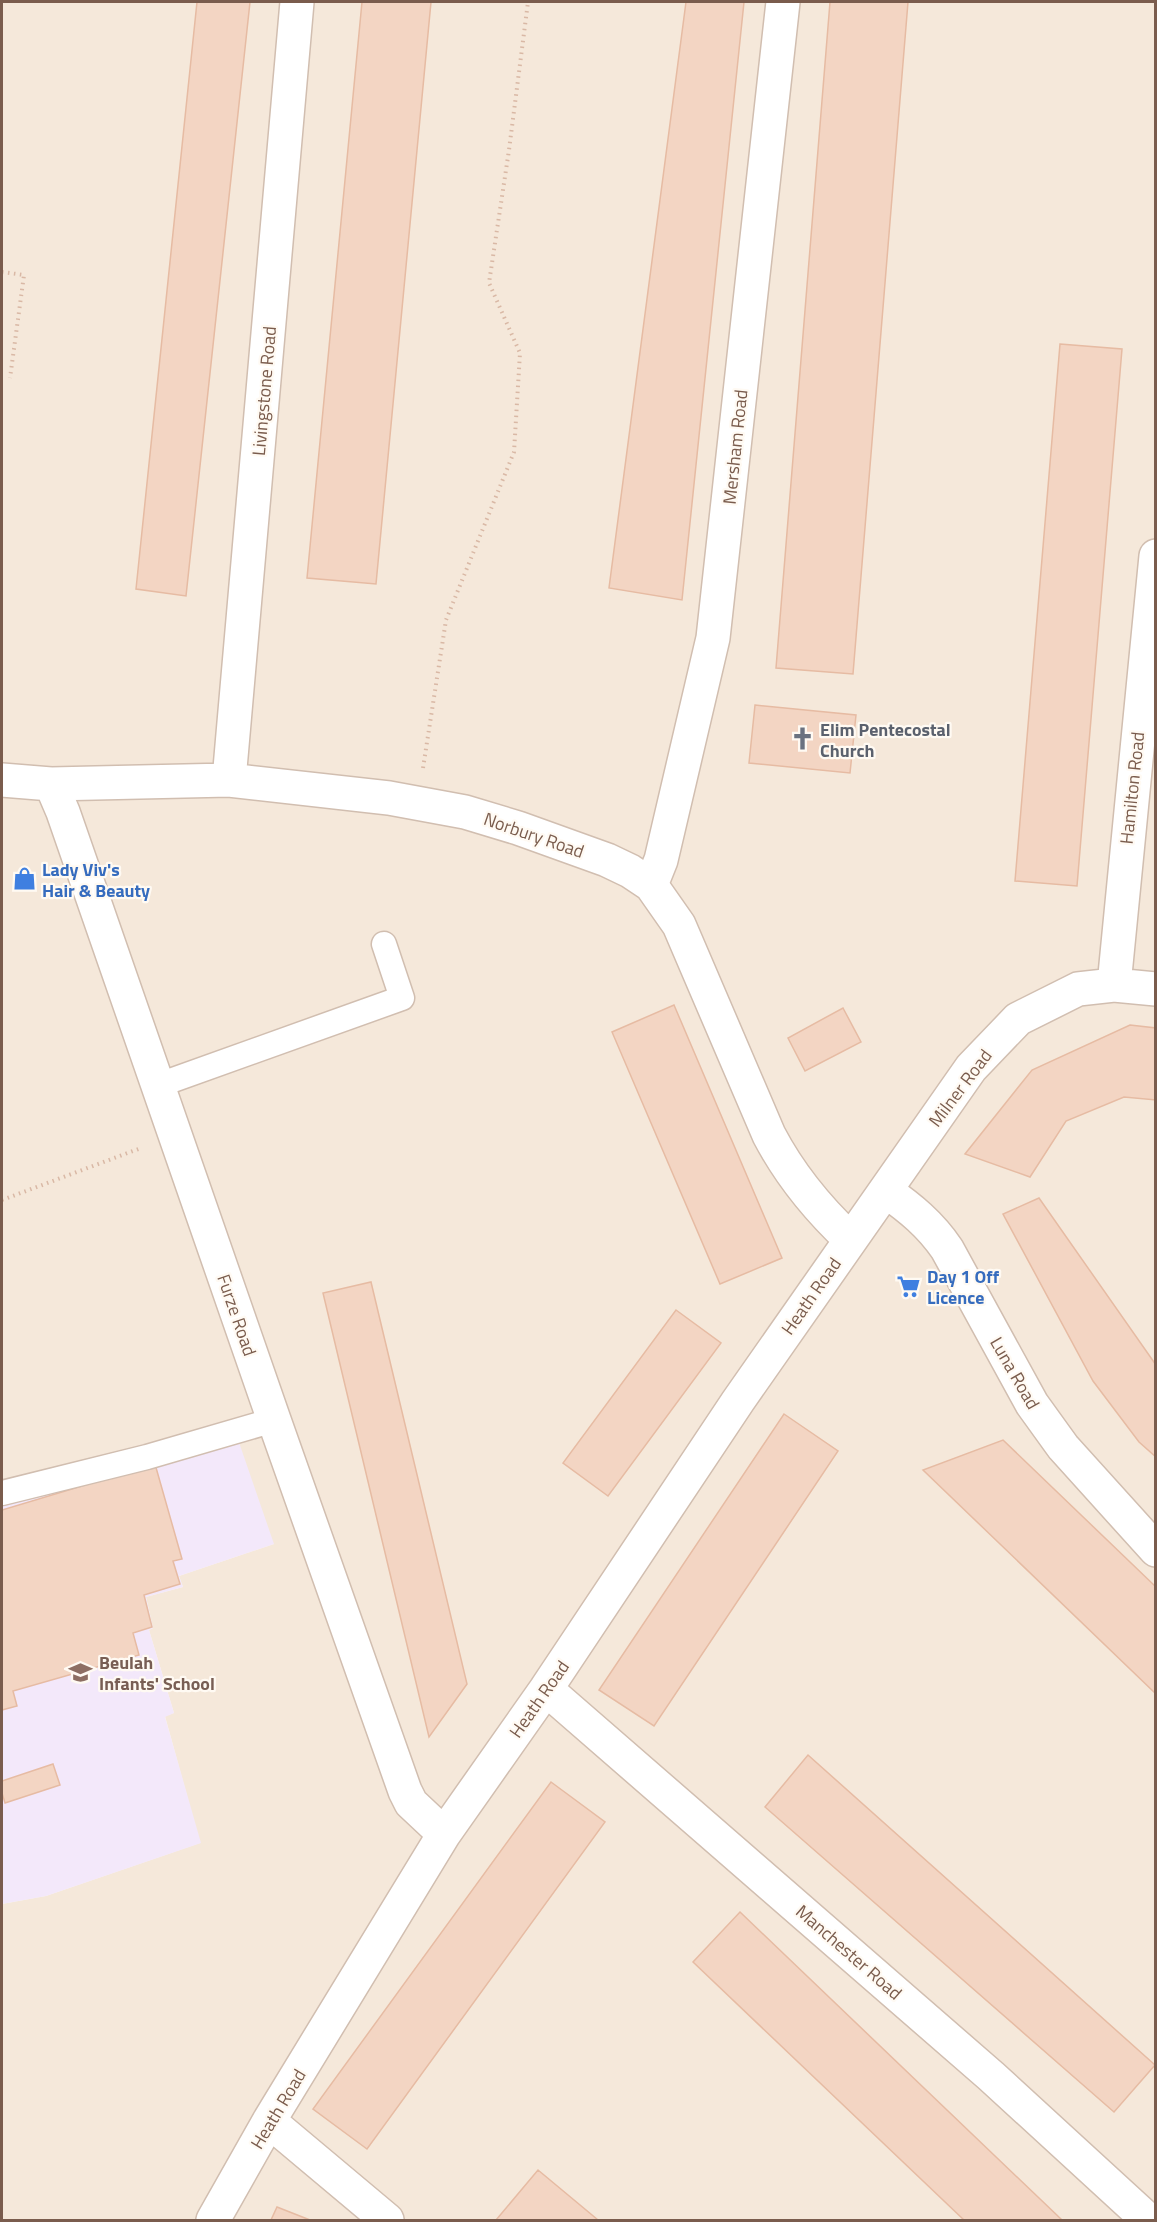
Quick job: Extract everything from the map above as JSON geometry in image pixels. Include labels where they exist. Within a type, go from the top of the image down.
[{"type":"street","name":"Livingstone Road","points":[[230,780],[297,2]]},
{"type":"street","name":"Mersham Road","points":[[651,885],[661,860],[713,638],[783,2]]},
{"type":"street","name":"Hamilton Road","points":[[1114,985],[1155,556]]},
{"type":"street","name":"Norbury Road","points":[[2,780],[51,784],[230,780],[417,802],[465,812],[567,845],[630,871],[651,885],[679,925],[769,1135],[785,1165],[804,1191],[850,1239]]},
{"type":"street","name":"Furze Road","points":[[51,784],[63,812],[159,1085],[405,1791],[411,1803],[444,1834]]},
{"type":"street","name":"Milner Road","points":[[886,1191],[971,1068],[1018,1018],[1078,989],[1114,985],[1155,989]]},
{"type":"street","name":"Heath Road","points":[[213,2220],[270,2121],[444,1834],[546,1689],[738,1401],[886,1191]]},
{"type":"street","name":"Luna Road","points":[[886,1191],[934,1230],[947,1249],[1032,1404],[1063,1447],[1155,1550]]},
{"type":"street","name":"Manchester Road","points":[[546,1689],[991,2076],[1148,2220]]},
{"type":"street","points":[[270,2121],[387,2220]]},
{"type":"lane","points":[[159,1085],[402,998],[384,944]]},
{"type":"lane","points":[[2,1492],[159,1454],[274,1420]]},
{"type":"path","points":[[417,802],[446,620],[514,452],[520,353],[489,283],[510,150],[528,2]]},
{"type":"path","points":[[2,272],[24,275],[10,378]]},
{"type":"path","points":[[2,1200],[175,1136]]},
{"type":"shaded area","points":[[2,2],[1155,2],[1155,2220],[2,2220],[2,1904],[46,1896],[200,1843],[165,1716],[174,1713],[149,1630],[153,1628],[146,1597],[183,1587],[179,1576],[274,1544],[6,1489],[2,1477]]},
{"type":"shaded area","name":"Beulah Infants' School","points":[[232,1422],[274,1544],[179,1576],[183,1587],[146,1597],[153,1628],[149,1630],[174,1713],[165,1717],[201,1843],[46,1896],[2,1904],[2,1477],[6,1489]]},
{"type":"building","points":[[197,2],[250,2],[186,596],[136,589]]},
{"type":"building","points":[[362,2],[431,2],[376,584],[307,578]]},
{"type":"building","points":[[686,2],[744,2],[682,600],[609,588]]},
{"type":"building","points":[[830,2],[908,2],[853,674],[776,668]]},
{"type":"building","points":[[1060,344],[1122,349],[1077,886],[1015,881]]},
{"type":"building","name":"Elim Pentecostal Church","points":[[755,705],[856,715],[850,773],[749,763]]},
{"type":"building","points":[[674,1005],[782,1258],[720,1284],[612,1032]]},
{"type":"building","points":[[843,1008],[861,1042],[805,1071],[788,1038]]},
{"type":"building","points":[[1130,1025],[1156,1028],[1156,1100],[1124,1097],[1066,1121],[1030,1177],[965,1154],[1032,1070]]},
{"type":"building","points":[[1039,1198],[1156,1365],[1156,1457],[1139,1442],[1093,1381],[1003,1214]]},
{"type":"building","points":[[371,1282],[467,1684],[429,1737],[323,1293]]},
{"type":"building","points":[[676,1310],[721,1343],[608,1496],[563,1463]]},
{"type":"building","points":[[784,1414],[838,1451],[654,1726],[599,1690]]},
{"type":"building","points":[[1003,1440],[1156,1587],[1156,1694],[923,1470]]},
{"type":"building","points":[[155,1464],[182,1559],[173,1561],[180,1584],[144,1595],[152,1627],[133,1633],[139,1655],[13,1691],[17,1706],[2,1710],[2,1510]]},
{"type":"building","points":[[808,1755],[1155,2065],[1114,2112],[765,1807]]},
{"type":"building","points":[[53,1764],[60,1785],[5,1803],[2,1781]]},
{"type":"building","points":[[551,1782],[605,1822],[367,2149],[313,2109]]},
{"type":"building","points":[[740,1912],[1062,2220],[964,2220],[693,1962]]},
{"type":"building","points":[[538,2170],[598,2220],[496,2220]]},
{"type":"building","points":[[277,2207],[310,2220],[271,2220]]},
{"type":"place","name":"Elim Pentecostal Church","points":[[802,739]]},
{"type":"place","name":"Lady Viv's Hair & Beauty","points":[[24,879]]},
{"type":"place","name":"Day 1 Off Licence","points":[[909,1286]]},
{"type":"place","name":"Beulah Infants' School","points":[[81,1672]]}]
